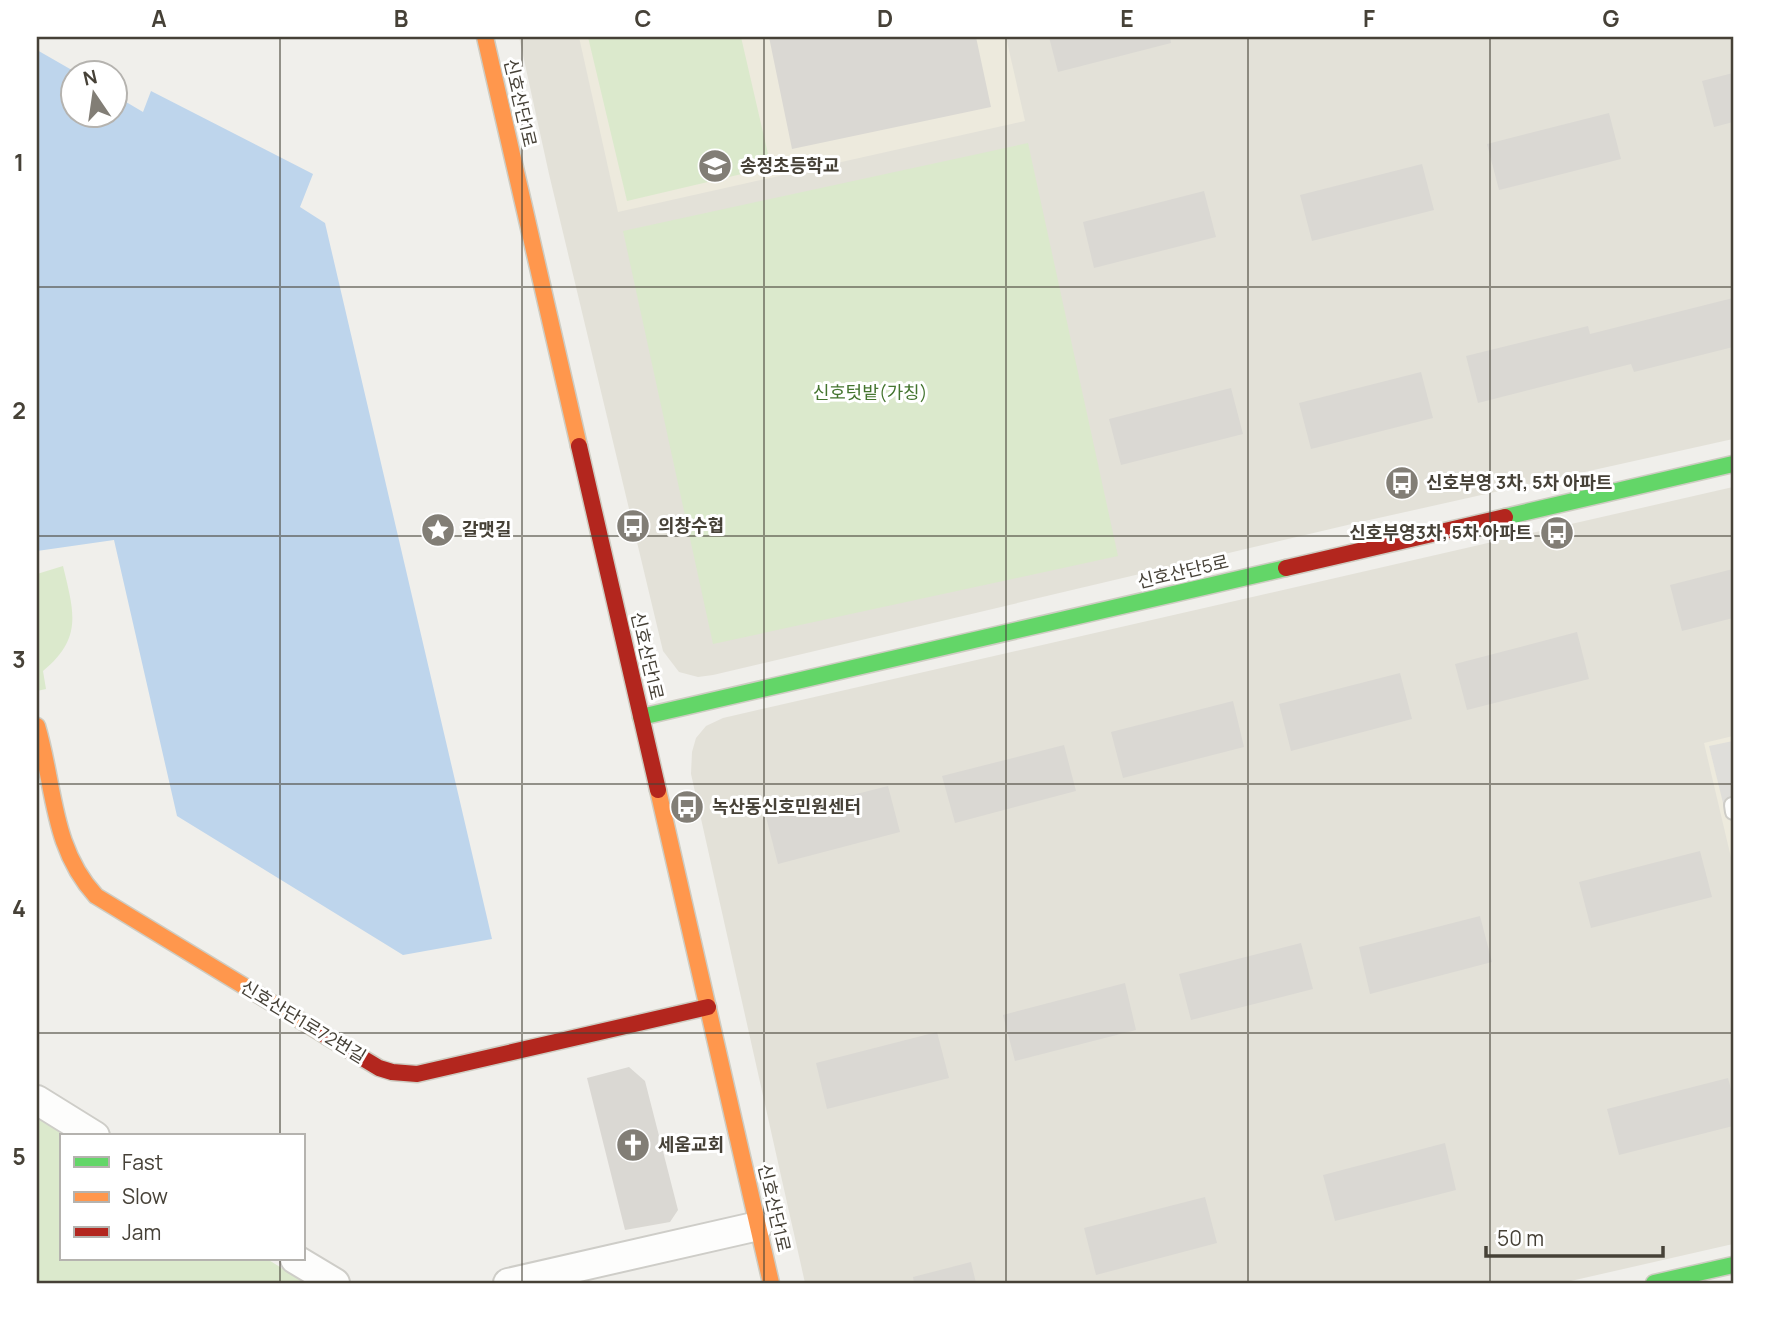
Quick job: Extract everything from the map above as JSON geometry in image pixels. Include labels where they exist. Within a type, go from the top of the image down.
[{"type":"main road","name":"신호산단1로","points":[[485,37],[771,1283]]},
{"type":"main road","name":"신호산단5로","points":[[641,717],[1733,464]]},
{"type":"main road","name":"신호산단1로72번길","points":[[37,726],[68,859],[86,888],[96,897],[379,1068],[392,1073],[418,1074],[708,1007]]},
{"type":"main road","points":[[1654,1283],[1733,1265]]},
{"type":"street","points":[[37,1100],[92,1134]]},
{"type":"street","points":[[508,1283],[758,1226]]},
{"type":"street","points":[[297,1260],[335,1283]]},
{"type":"shaded area","points":[[519,37],[1733,37],[1733,439],[1356,523],[713,675],[698,677],[679,672],[663,651]]},
{"type":"shaded area","name":"송정초등학교","points":[[579,37],[1006,37],[1025,121],[618,212]]},
{"type":"shaded area","points":[[1733,487],[1733,1244],[1562,1283],[805,1283],[691,774],[696,738],[706,726],[723,718]]},
{"type":"shaded area","points":[[1733,736],[1733,866],[1704,743]]},
{"type":"shaded area","points":[[1733,741],[1733,805],[1724,807],[1709,746]]},
{"type":"green space","points":[[588,37],[741,37],[771,167],[627,201]]},
{"type":"green space","name":"신호텃밭(가칭)","points":[[1028,143],[1118,556],[713,644],[623,231]]},
{"type":"green space","points":[[63,566],[72,611],[70,635],[56,659],[43,671],[46,689],[37,691],[37,574]]},
{"type":"green space","points":[[37,1116],[67,1134],[60,1134],[60,1260],[269,1260],[306,1283],[37,1283]]},
{"type":"water","points":[[37,50],[60,63],[60,130],[130,130],[130,104],[143,112],[151,91],[313,174],[300,207],[325,223],[492,939],[403,955],[177,816],[114,540],[37,551]]},
{"type":"building","points":[[769,37],[976,37],[991,107],[792,149]]},
{"type":"building","points":[[1049,37],[1170,37],[1171,43],[1058,72]]},
{"type":"building","points":[[1733,73],[1733,122],[1714,127],[1702,81]]},
{"type":"building","points":[[1609,113],[1621,159],[1499,190],[1487,144]]},
{"type":"building","points":[[1422,164],[1434,210],[1312,241],[1300,195]]},
{"type":"building","points":[[1204,191],[1216,237],[1094,268],[1083,222]]},
{"type":"building","points":[[1733,298],[1733,347],[1634,372],[1631,364],[1478,403],[1466,356],[1588,326],[1590,334]]},
{"type":"building","points":[[1421,372],[1433,418],[1311,449],[1299,403]]},
{"type":"building","points":[[1231,388],[1243,434],[1121,465],[1109,419]]},
{"type":"building","points":[[1733,569],[1733,618],[1682,631],[1670,585]]},
{"type":"building","points":[[1577,632],[1589,679],[1467,710],[1455,664]]},
{"type":"building","points":[[1400,673],[1412,719],[1291,751],[1279,704]]},
{"type":"building","points":[[1233,701],[1244,747],[1123,778],[1111,732]]},
{"type":"building","points":[[1064,745],[1076,791],[955,823],[942,776]]},
{"type":"building","points":[[888,786],[900,832],[778,864],[766,817]]},
{"type":"building","points":[[1700,851],[1712,897],[1591,928],[1579,882]]},
{"type":"building","points":[[1480,916],[1492,962],[1370,994],[1359,947]]},
{"type":"building","points":[[1301,943],[1313,989],[1191,1020],[1179,974]]},
{"type":"building","points":[[1125,983],[1136,1030],[1015,1061],[1003,1015]]},
{"type":"building","points":[[937,1032],[949,1078],[827,1109],[816,1063]]},
{"type":"building","name":"세움교회","points":[[629,1067],[645,1081],[678,1210],[670,1222],[625,1230],[587,1078]]},
{"type":"building","points":[[1728,1078],[1733,1097],[1733,1126],[1619,1155],[1607,1109]]},
{"type":"building","points":[[1445,1143],[1456,1190],[1335,1221],[1323,1175]]},
{"type":"building","points":[[1205,1197],[1217,1243],[1096,1275],[1084,1228]]},
{"type":"building","points":[[971,1262],[976,1283],[914,1283],[913,1277]]},
{"type":"traffic: fast","points":[[1505,517],[1733,464]]},
{"type":"traffic: fast","points":[[641,717],[1286,568]]},
{"type":"traffic: fast","points":[[1654,1283],[1733,1265]]},
{"type":"traffic: slow","points":[[485,37],[579,446]]},
{"type":"traffic: slow","points":[[37,726],[62,836],[81,877],[96,896],[326,1036]]},
{"type":"traffic: slow","points":[[658,790],[771,1283]]},
{"type":"traffic: jam","points":[[579,446],[658,790]]},
{"type":"traffic: jam","points":[[1286,568],[1505,517]]},
{"type":"traffic: jam","points":[[326,1036],[379,1068],[417,1074],[708,1007]]},
{"type":"place","name":"송정초등학교","points":[[715,166]]},
{"type":"place","name":"신호부영 3차, 5차 아파트","points":[[1402,483]]},
{"type":"place","name":"의창수협","points":[[633,526]]},
{"type":"place","name":"갈맷길","points":[[438,530]]},
{"type":"place","name":"신호부영3차, 5차 아파트","points":[[1557,533]]},
{"type":"place","name":"녹산동신호민원센터","points":[[687,807]]},
{"type":"place","name":"세움교회","points":[[633,1145]]}]
